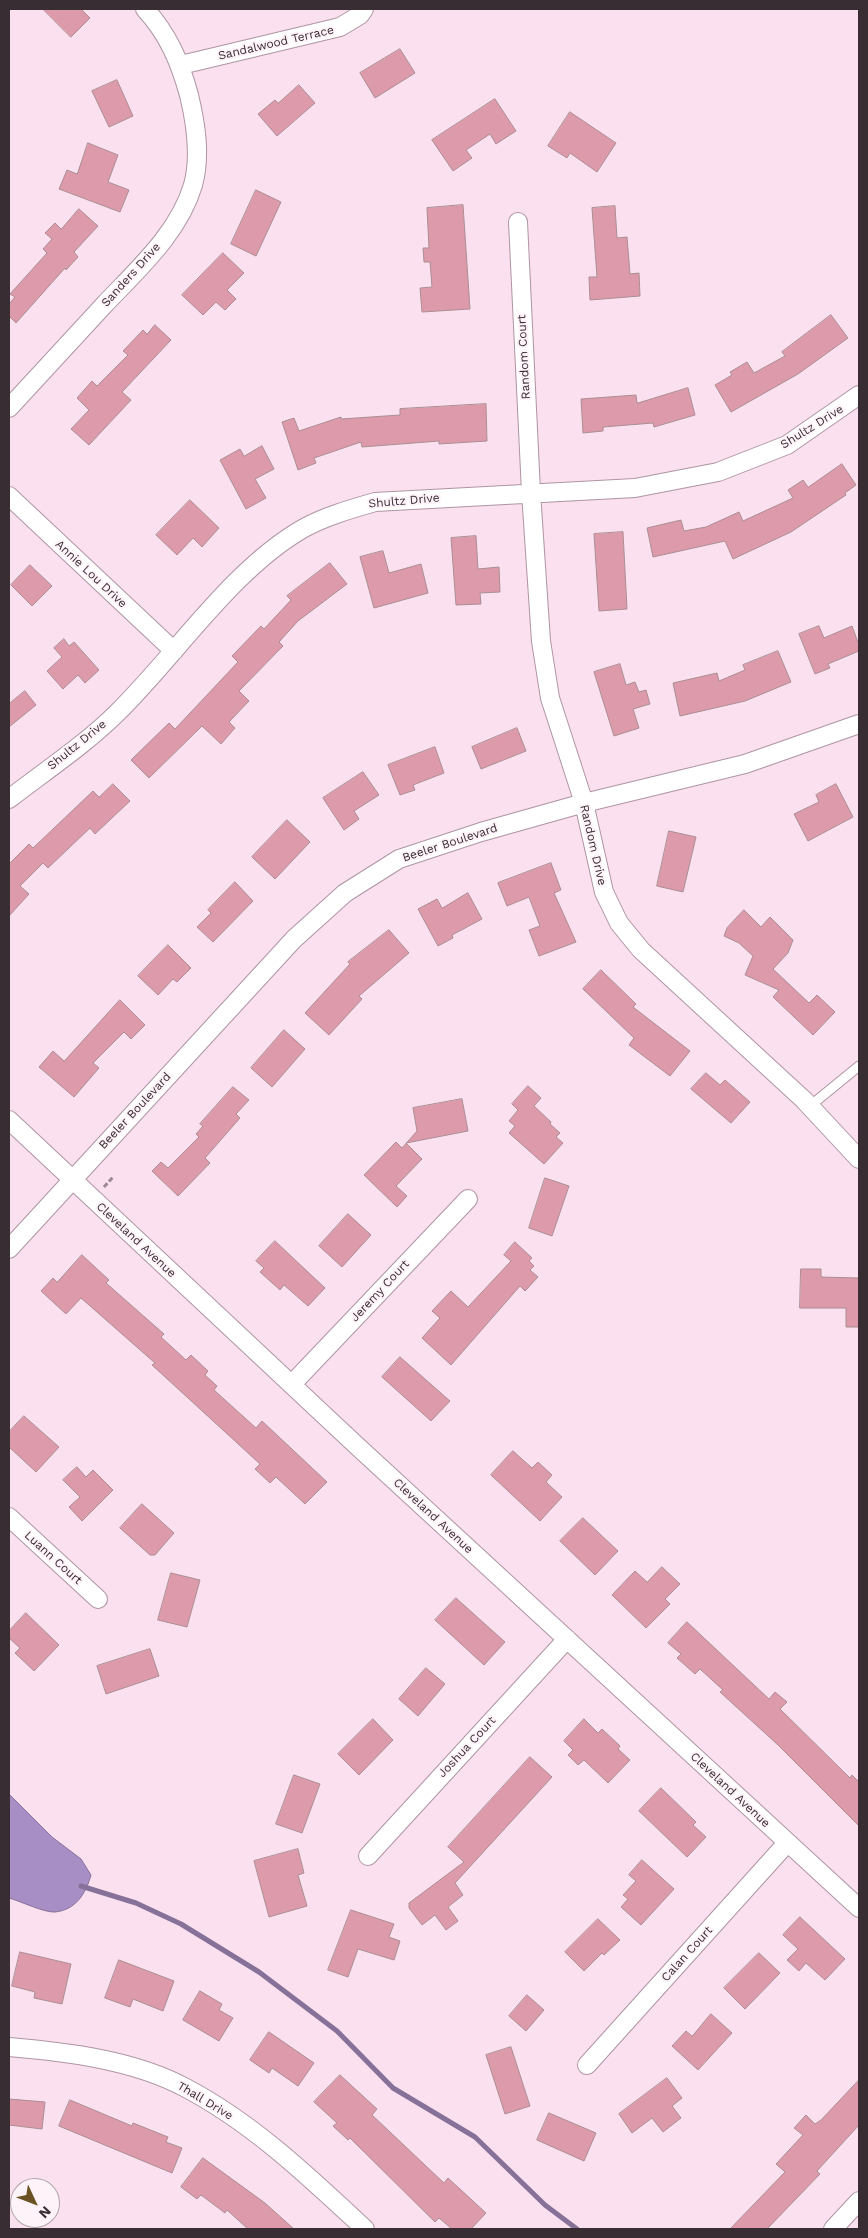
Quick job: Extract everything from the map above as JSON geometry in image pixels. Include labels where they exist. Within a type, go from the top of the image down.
[{"type":"street","name":"Sanders Drive","points":[[9,408],[157,248],[181,212],[193,184],[198,147],[181,65],[160,26],[145,9]]},
{"type":"street","name":"Sandalwood Terrace","points":[[181,65],[340,28],[360,15],[364,9]]},
{"type":"street","name":"Random Court","points":[[518,222],[531,492]]},
{"type":"street","name":"Shultz Drive","points":[[9,799],[118,712],[233,587],[267,555],[303,528],[335,514],[375,502],[531,492],[636,488],[718,472],[787,445],[859,396]]},
{"type":"street","name":"Random Drive","points":[[531,492],[541,641],[550,698],[584,803],[604,892],[619,923],[641,950],[810,1106],[859,1159]]},
{"type":"street","name":"Annie Lou Drive","points":[[9,496],[174,652]]},
{"type":"street","name":"Beeler Boulevard","points":[[9,1249],[294,939],[345,893],[399,860],[481,832],[584,803],[746,764],[859,724]]},
{"type":"street","name":"Cleveland Avenue","points":[[9,1120],[566,1639],[859,1908]]},
{"type":"street","name":"Jeremy Court","points":[[292,1384],[468,1198]]},
{"type":"street","name":"Luann Court","points":[[9,1517],[98,1599]]},
{"type":"street","name":"Joshua Court","points":[[368,1856],[566,1639]]},
{"type":"street","name":"Calan Court","points":[[587,2065],[787,1843]]},
{"type":"street","name":"Thall Drive","points":[[9,2047],[70,2053],[135,2068],[185,2087],[240,2123],[288,2158],[365,2229]]},
{"type":"street","points":[[833,2229],[859,2201]]},
{"type":"lane","points":[[810,1106],[859,1066]]},
{"type":"shaded area","points":[[9,1794],[52,1837],[81,1859],[91,1875],[79,1900],[69,1908],[51,1912],[9,1898]]},
{"type":"building","points":[[43,9],[81,9],[90,18],[71,37]]},
{"type":"building","points":[[400,49],[415,73],[375,98],[360,73]]},
{"type":"building","points":[[117,80],[133,116],[109,127],[92,91]]},
{"type":"building","points":[[299,85],[315,103],[277,136],[258,114],[275,100],[278,103]]},
{"type":"building","points":[[495,99],[516,131],[496,144],[490,134],[466,150],[472,158],[453,171],[432,140]]},
{"type":"building","points":[[570,112],[616,143],[597,172],[570,153],[567,158],[548,146]]},
{"type":"building","points":[[88,143],[118,155],[108,182],[129,190],[120,212],[59,189],[67,170],[77,174]]},
{"type":"building","points":[[256,190],[281,202],[256,256],[231,244]]},
{"type":"building","points":[[463,205],[470,309],[422,312],[420,288],[432,287],[430,262],[424,262],[423,248],[429,248],[427,208]]},
{"type":"building","points":[[615,206],[617,238],[627,237],[630,274],[639,273],[640,296],[590,300],[589,277],[597,277],[592,208]]},
{"type":"building","points":[[79,209],[98,226],[74,252],[78,257],[66,270],[65,268],[16,323],[9,316],[9,304],[15,297],[10,294],[47,253],[43,249],[52,239],[45,233],[55,223],[61,229]]},
{"type":"building","points":[[223,253],[244,273],[227,290],[236,299],[225,310],[216,302],[203,315],[182,295]]},
{"type":"building","points":[[831,315],[848,338],[798,374],[731,412],[715,385],[732,375],[730,372],[747,362],[754,373],[785,356],[782,352]]},
{"type":"building","points":[[155,325],[171,340],[122,392],[131,400],[89,445],[71,429],[89,410],[77,398],[92,381],[97,386],[128,355],[123,351],[143,330],[147,334]]},
{"type":"building","points":[[688,388],[695,415],[654,427],[653,423],[603,427],[603,431],[583,433],[581,399],[636,395],[637,403]]},
{"type":"building","points":[[486,404],[487,441],[439,444],[439,441],[362,447],[361,442],[314,458],[316,463],[298,470],[282,422],[294,418],[299,431],[341,417],[341,419],[400,415],[400,409]]},
{"type":"building","points":[[262,446],[274,469],[255,479],[266,498],[246,509],[220,460],[240,449],[244,456]]},
{"type":"building","points":[[842,464],[856,485],[845,493],[846,495],[791,532],[733,559],[725,541],[653,557],[647,528],[681,520],[684,531],[706,527],[739,512],[743,521],[793,498],[788,490],[803,480],[808,487]]},
{"type":"building","points":[[190,500],[219,528],[202,547],[193,538],[177,555],[156,535]]},
{"type":"building","points":[[623,532],[627,609],[599,611],[594,534]]},
{"type":"building","points":[[476,536],[478,569],[499,567],[500,592],[480,593],[481,604],[456,605],[451,538]]},
{"type":"building","points":[[383,551],[389,573],[421,564],[428,593],[374,608],[360,557]]},
{"type":"building","points":[[330,563],[347,584],[298,621],[279,642],[283,646],[239,691],[249,701],[229,722],[235,728],[221,744],[202,726],[149,778],[131,760],[169,723],[175,729],[238,662],[232,656],[261,626],[264,629],[291,600],[287,596]]},
{"type":"building","points":[[30,565],[52,586],[32,606],[11,585]]},
{"type":"building","points":[[819,626],[824,638],[852,626],[859,645],[859,651],[828,664],[830,668],[815,674],[799,634]]},
{"type":"building","points":[[64,639],[69,646],[74,642],[99,670],[85,683],[78,675],[63,689],[47,671],[62,657],[54,648]]},
{"type":"building","points":[[778,651],[791,682],[745,701],[680,716],[673,683],[717,673],[719,681],[745,670],[743,665]]},
{"type":"building","points":[[620,664],[626,685],[635,682],[639,692],[646,690],[650,704],[633,709],[639,728],[614,736],[594,672]]},
{"type":"building","points":[[25,691],[36,705],[9,727],[9,704]]},
{"type":"building","points":[[517,728],[526,751],[481,769],[472,747]]},
{"type":"building","points":[[435,747],[444,773],[413,785],[415,790],[400,795],[388,765]]},
{"type":"building","points":[[363,772],[379,795],[354,811],[359,819],[344,830],[323,798]]},
{"type":"building","points":[[113,784],[130,801],[95,834],[90,828],[48,868],[43,863],[20,886],[29,894],[9,916],[9,864],[29,844],[33,848],[93,791],[99,797]]},
{"type":"building","points":[[836,784],[853,817],[808,841],[794,814],[819,802],[816,795]]},
{"type":"building","points":[[287,820],[310,842],[275,879],[252,857]]},
{"type":"building","points":[[669,831],[696,837],[683,892],[657,886]]},
{"type":"building","points":[[551,863],[561,890],[554,893],[576,942],[539,956],[529,930],[540,926],[529,897],[507,906],[498,883]]},
{"type":"building","points":[[235,882],[253,901],[213,942],[197,927],[211,913],[208,910]]},
{"type":"building","points":[[468,893],[482,919],[452,935],[453,938],[438,946],[418,909],[437,899],[442,908]]},
{"type":"building","points":[[744,910],[761,927],[770,917],[793,940],[788,953],[773,969],[809,1003],[817,995],[835,1012],[813,1035],[773,997],[779,990],[745,975],[753,956],[739,943],[724,936],[727,928]]},
{"type":"building","points":[[389,930],[409,953],[359,996],[362,999],[329,1035],[305,1013],[350,964],[348,962]]},
{"type":"building","points":[[168,945],[191,968],[177,982],[173,979],[158,995],[138,976]]},
{"type":"building","points":[[601,970],[636,1004],[633,1007],[690,1051],[670,1076],[629,1045],[634,1038],[583,989]]},
{"type":"building","points":[[120,1000],[145,1025],[131,1039],[124,1032],[93,1063],[99,1068],[74,1097],[39,1067],[53,1051],[64,1061]]},
{"type":"building","points":[[284,1030],[305,1049],[272,1087],[251,1068]]},
{"type":"building","points":[[706,1073],[720,1085],[725,1080],[750,1102],[731,1123],[691,1089]]},
{"type":"building","points":[[528,1086],[541,1098],[534,1106],[560,1133],[556,1137],[563,1143],[544,1164],[509,1133],[515,1126],[509,1121],[518,1110],[512,1104]]},
{"type":"building","points":[[233,1087],[249,1100],[236,1114],[240,1118],[205,1158],[210,1163],[178,1196],[152,1171],[161,1162],[168,1168],[199,1137],[196,1134],[203,1126],[200,1124]]},
{"type":"building","points":[[462,1099],[468,1131],[406,1143],[417,1131],[413,1108]]},
{"type":"building","points":[[396,1142],[402,1148],[406,1143],[422,1159],[396,1186],[407,1196],[397,1207],[364,1175]]},
{"type":"building","points":[[545,1178],[569,1186],[552,1236],[529,1228]]},
{"type":"building","points":[[348,1214],[371,1235],[342,1267],[319,1246]]},
{"type":"building","points":[[275,1241],[325,1288],[308,1306],[284,1285],[280,1290],[260,1272],[264,1268],[256,1261]]},
{"type":"building","points":[[515,1242],[532,1258],[529,1261],[534,1266],[530,1270],[538,1277],[525,1291],[520,1286],[451,1365],[422,1338],[440,1318],[432,1311],[451,1291],[468,1307],[511,1261],[504,1255]]},
{"type":"building","points":[[82,1255],[109,1280],[106,1283],[164,1334],[161,1337],[186,1360],[191,1355],[208,1371],[205,1375],[217,1386],[214,1390],[256,1428],[262,1421],[327,1482],[305,1504],[276,1477],[270,1483],[255,1469],[260,1464],[152,1365],[155,1363],[81,1298],[66,1314],[41,1291],[53,1278],[57,1282]]},
{"type":"building","points":[[801,1269],[821,1269],[821,1277],[859,1278],[859,1327],[846,1327],[846,1308],[800,1308]]},
{"type":"building","points":[[400,1357],[450,1401],[431,1421],[382,1377]]},
{"type":"building","points":[[24,1416],[59,1447],[36,1472],[9,1447],[9,1432]]},
{"type":"building","points":[[513,1451],[532,1468],[538,1462],[552,1475],[546,1482],[562,1497],[540,1521],[491,1475]]},
{"type":"building","points":[[77,1467],[86,1477],[93,1470],[113,1490],[82,1521],[69,1507],[80,1497],[63,1480]]},
{"type":"building","points":[[142,1504],[174,1533],[155,1555],[150,1555],[120,1528]]},
{"type":"building","points":[[583,1518],[618,1551],[595,1575],[560,1541]]},
{"type":"building","points":[[662,1567],[680,1584],[665,1599],[670,1604],[646,1628],[612,1595],[635,1571],[647,1582]]},
{"type":"building","points":[[171,1573],[200,1580],[187,1627],[158,1620]]},
{"type":"building","points":[[456,1598],[505,1642],[484,1665],[435,1620]]},
{"type":"building","points":[[26,1613],[59,1645],[34,1671],[15,1653],[20,1648],[9,1638],[9,1631]]},
{"type":"building","points":[[687,1622],[769,1699],[775,1692],[787,1702],[780,1709],[850,1778],[852,1775],[859,1782],[859,1826],[778,1745],[720,1692],[723,1690],[700,1669],[695,1674],[677,1658],[681,1654],[668,1643]]},
{"type":"building","points":[[150,1649],[159,1676],[106,1694],[97,1666]]},
{"type":"building","points":[[426,1668],[445,1684],[418,1716],[399,1699]]},
{"type":"building","points":[[373,1719],[393,1740],[359,1775],[338,1754]]},
{"type":"building","points":[[584,1719],[598,1733],[602,1729],[620,1746],[618,1749],[630,1760],[608,1783],[584,1760],[578,1765],[568,1755],[573,1750],[564,1741]]},
{"type":"building","points":[[530,1757],[552,1777],[455,1883],[463,1895],[448,1907],[458,1921],[446,1930],[435,1915],[422,1925],[409,1908],[409,1903],[464,1862],[448,1847]]},
{"type":"building","points":[[294,1775],[320,1784],[302,1833],[276,1824]]},
{"type":"building","points":[[661,1788],[696,1822],[693,1825],[706,1837],[687,1857],[639,1811]]},
{"type":"building","points":[[298,1849],[304,1873],[298,1875],[307,1906],[269,1917],[254,1861]]},
{"type":"building","points":[[642,1860],[674,1889],[641,1925],[621,1907],[628,1899],[623,1895],[636,1881],[629,1875]]},
{"type":"building","points":[[351,1910],[394,1924],[389,1937],[400,1941],[394,1960],[358,1949],[348,1977],[328,1970]]},
{"type":"building","points":[[800,1917],[845,1959],[825,1980],[806,1963],[799,1971],[787,1960],[798,1949],[783,1935]]},
{"type":"building","points":[[598,1919],[620,1940],[604,1955],[602,1953],[584,1971],[565,1952]]},
{"type":"building","points":[[20,1952],[71,1964],[62,2004],[34,1998],[35,1992],[12,1986]]},
{"type":"building","points":[[759,1953],[780,1973],[745,2009],[724,1988]]},
{"type":"building","points":[[119,1960],[174,1981],[163,2011],[133,1999],[130,2007],[105,1998]]},
{"type":"building","points":[[200,1991],[222,2004],[219,2010],[233,2018],[219,2041],[183,2020]]},
{"type":"building","points":[[527,1995],[544,2010],[526,2031],[509,2016]]},
{"type":"building","points":[[711,2014],[732,2033],[698,2070],[672,2046],[686,2031],[692,2036]]},
{"type":"building","points":[[269,2032],[314,2063],[298,2086],[272,2068],[269,2073],[250,2060]]},
{"type":"building","points":[[511,2047],[530,2106],[505,2114],[486,2055]]},
{"type":"building","points":[[340,2075],[377,2109],[372,2115],[444,2183],[448,2178],[486,2213],[471,2229],[452,2229],[439,2218],[435,2222],[350,2138],[348,2140],[333,2126],[337,2123],[314,2102]]},
{"type":"building","points":[[667,2078],[682,2098],[672,2106],[681,2118],[663,2132],[652,2118],[632,2133],[619,2114]]},
{"type":"building","points":[[859,2080],[859,2125],[817,2171],[820,2174],[767,2229],[730,2229],[785,2172],[776,2164],[803,2135],[794,2128],[806,2115],[815,2124],[821,2120]]},
{"type":"building","points":[[9,2099],[45,2102],[42,2129],[9,2125]]},
{"type":"building","points":[[70,2100],[132,2126],[133,2123],[168,2137],[166,2142],[182,2148],[172,2173],[59,2126]]},
{"type":"building","points":[[549,2113],[596,2133],[584,2161],[537,2140]]},
{"type":"building","points":[[203,2158],[265,2203],[294,2229],[248,2229],[227,2210],[225,2213],[201,2195],[197,2199],[181,2187]]},
{"type":"waterway","points":[[81,1886],[136,1903],[181,1924],[259,1972],[337,2031],[393,2088],[475,2137],[545,2205],[577,2229]]}]
